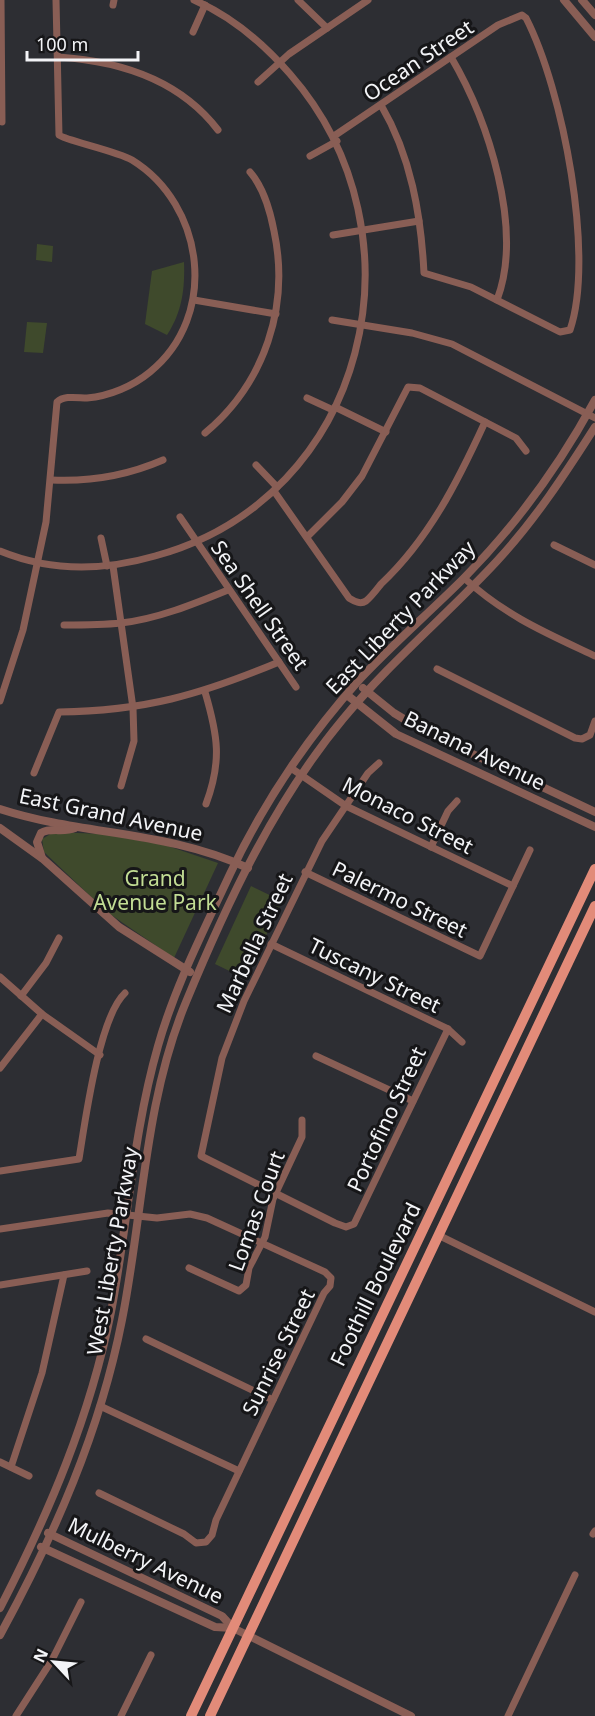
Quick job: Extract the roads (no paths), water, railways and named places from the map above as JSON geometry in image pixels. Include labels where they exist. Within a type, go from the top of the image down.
[{"type":"main road","name":"Foothill Boulevard","points":[[191,1716],[595,869]]},
{"type":"main road","name":"Foothill Boulevard","points":[[210,1716],[595,906]]},
{"type":"street","points":[[1,0],[2,122]]},
{"type":"street","points":[[0,701],[23,630],[38,564],[51,480],[57,402],[64,398],[91,398],[115,392],[152,371],[179,339],[194,300],[195,265],[192,244],[181,213],[164,187],[142,167],[122,154],[100,146],[66,139],[60,135],[56,0]]},
{"type":"street","points":[[298,0],[327,28]]},
{"type":"street","points":[[258,82],[280,62],[368,0]]},
{"type":"street","points":[[564,0],[595,37]]},
{"type":"street","points":[[582,0],[595,15]]},
{"type":"street","points":[[0,551],[38,564],[59,567],[110,566],[169,553],[196,542],[237,519],[276,489],[315,441],[334,409],[350,372],[362,325],[366,271],[363,230],[352,183],[335,139],[310,97],[280,62],[240,27],[199,2],[193,32]]},
{"type":"street","name":"Ocean Street","points":[[310,156],[505,21],[522,15],[526,18],[548,63],[574,138]]},
{"type":"street","points":[[58,57],[106,63],[152,77],[193,102],[218,130]]},
{"type":"street","points":[[451,57],[479,117],[497,180],[507,254],[505,279],[497,300]]},
{"type":"street","points":[[381,105],[402,151],[420,220],[424,273],[460,283],[560,332],[567,332],[574,324],[587,293]]},
{"type":"street","points":[[206,433],[233,406],[251,381],[265,351],[276,314],[279,272],[276,240],[264,196],[250,172]]},
{"type":"street","points":[[333,235],[420,220]]},
{"type":"street","points":[[194,300],[276,314]]},
{"type":"street","points":[[332,320],[426,336],[452,344],[591,416]]},
{"type":"street","points":[[308,537],[342,502],[362,476],[387,432],[403,393],[408,387],[420,388],[516,438],[526,451]]},
{"type":"street","points":[[307,398],[387,432]]},
{"type":"street","name":"East Liberty Parkway","points":[[236,862],[291,768],[347,695],[464,578],[532,499],[591,416],[595,400]]},
{"type":"street","points":[[256,465],[276,489],[349,598],[358,603],[365,601],[417,544],[454,487],[485,422]]},
{"type":"street","name":"East Liberty Parkway","points":[[248,868],[302,776],[357,703],[473,586],[541,507],[595,427]]},
{"type":"street","points":[[51,480],[80,481],[113,477],[163,460]]},
{"type":"street","name":"Sea Shell Street","points":[[180,516],[228,590],[296,687]]},
{"type":"street","points":[[101,538],[110,566],[121,623],[133,708],[134,741],[121,786]]},
{"type":"street","points":[[554,545],[595,565]]},
{"type":"street","points":[[464,578],[519,620],[595,656]]},
{"type":"street","points":[[64,625],[121,623],[192,605],[228,590]]},
{"type":"street","points":[[34,773],[58,712],[133,708],[205,692],[279,662]]},
{"type":"street","points":[[437,669],[575,738],[582,739],[590,735],[595,721]]},
{"type":"street","name":"Banana Avenue","points":[[357,683],[394,713],[422,730],[595,812]]},
{"type":"street","points":[[205,692],[218,747],[217,767],[206,804]]},
{"type":"street","name":"Banana Avenue","points":[[347,695],[383,725],[412,742],[595,827]]},
{"type":"street","name":"Marbella Street","points":[[276,1193],[201,1156],[214,1088],[232,1029],[305,872],[368,773],[379,763]]},
{"type":"street","name":"Monaco Street","points":[[291,768],[346,806],[513,886]]},
{"type":"street","points":[[430,847],[448,811],[457,801]]},
{"type":"street","name":"East Grand Avenue","points":[[0,809],[28,818],[149,836],[192,847],[248,868]]},
{"type":"street","points":[[43,859],[37,842],[40,833],[46,830],[68,831],[78,827]]},
{"type":"street","points":[[0,828],[43,859],[118,927],[197,976]]},
{"type":"street","points":[[513,886],[530,850]]},
{"type":"street","name":"West Liberty Parkway","points":[[0,1608],[34,1543],[78,1435],[97,1369],[115,1289],[125,1215],[152,1070],[170,1009],[236,862]]},
{"type":"street","name":"West Liberty Parkway","points":[[0,1635],[51,1535],[80,1465],[100,1406],[122,1322],[148,1147],[172,1040],[197,976],[248,868]]},
{"type":"street","name":"Palermo Street","points":[[305,872],[480,956],[513,886]]},
{"type":"street","points":[[21,996],[46,963],[59,939]]},
{"type":"street","name":"Tuscany Street","points":[[271,944],[448,1029],[462,1042]]},
{"type":"street","points":[[0,977],[42,1014],[100,1054]]},
{"type":"street","points":[[0,1171],[79,1159],[100,1054],[115,1006],[125,993]]},
{"type":"street","points":[[0,1068],[42,1014]]},
{"type":"street","name":"Portofino Street","points":[[276,1193],[335,1223],[346,1227],[354,1224],[448,1029]]},
{"type":"street","points":[[316,1056],[413,1101]]},
{"type":"street","name":"Lomas Court","points":[[189,1268],[239,1291],[246,1285],[249,1268],[261,1244],[276,1193],[302,1137],[302,1120]]},
{"type":"street","name":"Sunrise Street","points":[[0,1229],[103,1214],[157,1218],[190,1214],[207,1218],[325,1272],[331,1278],[330,1286],[324,1293],[216,1520],[212,1535],[206,1542],[196,1543],[184,1534],[99,1493]]},
{"type":"street","points":[[438,1235],[595,1312]]},
{"type":"street","points":[[0,1285],[87,1271]]},
{"type":"street","points":[[11,1467],[42,1373],[64,1275]]},
{"type":"street","points":[[146,1339],[273,1400]]},
{"type":"street","points":[[100,1406],[239,1472]]},
{"type":"street","points":[[0,1462],[29,1476]]},
{"type":"street","name":"Mulberry Avenue","points":[[40,1529],[222,1616],[233,1628],[248,1636],[411,1716]]},
{"type":"street","name":"Mulberry Avenue","points":[[34,1543],[215,1627],[233,1628]]},
{"type":"street","points":[[508,1716],[574,1575]]},
{"type":"street","points":[[16,1716],[52,1660],[81,1602]]},
{"type":"street","points":[[121,1716],[151,1655]]},
{"type":"park label","name":"Grand Avenue Park","points":[[155,890]]}]
